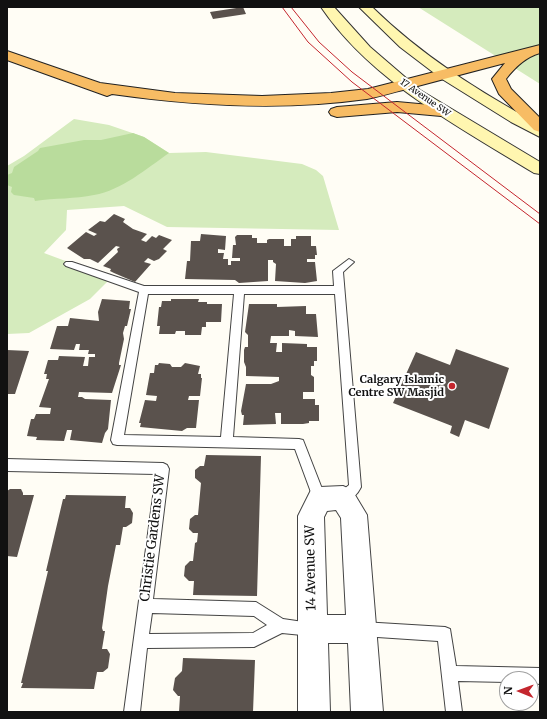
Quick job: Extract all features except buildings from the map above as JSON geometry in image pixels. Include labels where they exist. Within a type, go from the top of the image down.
[{"type":"highway","points":[[94,87],[175,98],[262,101],[338,98],[368,94],[540,49]]},
{"type":"highway","points":[[525,54],[508,67],[499,79],[504,91],[540,127]]},
{"type":"highway","points":[[7,55],[94,87],[139,100],[174,106],[231,112],[300,114],[396,107],[441,111]]},
{"type":"main road","name":"17 Avenue SW","points":[[327,7],[365,50],[404,85],[441,111],[540,169]]},
{"type":"main road","points":[[365,7],[384,27],[411,51],[444,75],[478,98],[540,132]]},
{"type":"street","name":"14 Avenue SW","points":[[314,712],[310,516],[332,498]]},
{"type":"street","points":[[332,498],[354,515],[367,712]]},
{"type":"street","points":[[313,629],[362,629]]},
{"type":"lane","points":[[144,290],[117,440],[299,444],[332,498],[355,487],[338,271],[349,262]]},
{"type":"lane","points":[[69,264],[144,290],[339,290]]},
{"type":"lane","points":[[227,443],[239,290]]},
{"type":"lane","name":"Christie Gardens SW","points":[[7,465],[163,469],[132,712]]},
{"type":"lane","points":[[145,606],[256,609],[281,626],[313,629]]},
{"type":"lane","points":[[141,641],[254,640],[281,626]]},
{"type":"lane","points":[[362,629],[444,634],[454,712]]},
{"type":"lane","points":[[449,674],[540,676]]},
{"type":"green space","points":[[418,7],[540,7],[540,84]]},
{"type":"green space","points":[[74,119],[109,125],[144,137],[169,153],[206,152],[302,164],[316,170],[323,176],[339,230],[167,227],[124,206],[67,210],[66,230],[44,253],[111,278],[90,299],[29,333],[7,334],[7,166],[24,156]]},
{"type":"green space","points":[[133,133],[144,137],[169,153],[124,184],[114,189],[87,196],[35,201],[34,198],[14,195],[11,192],[12,187],[7,185],[7,175],[12,173],[14,167],[38,151],[40,148],[84,140],[101,140]]},
{"type":"tram line","points":[[282,7],[308,42],[352,82],[540,224]]},
{"type":"tram line","points":[[291,7],[319,42],[352,72],[540,214]]},
{"type":"place","name":"Calgary Islamic Centre SW Masjid","points":[[452,386]]}]
